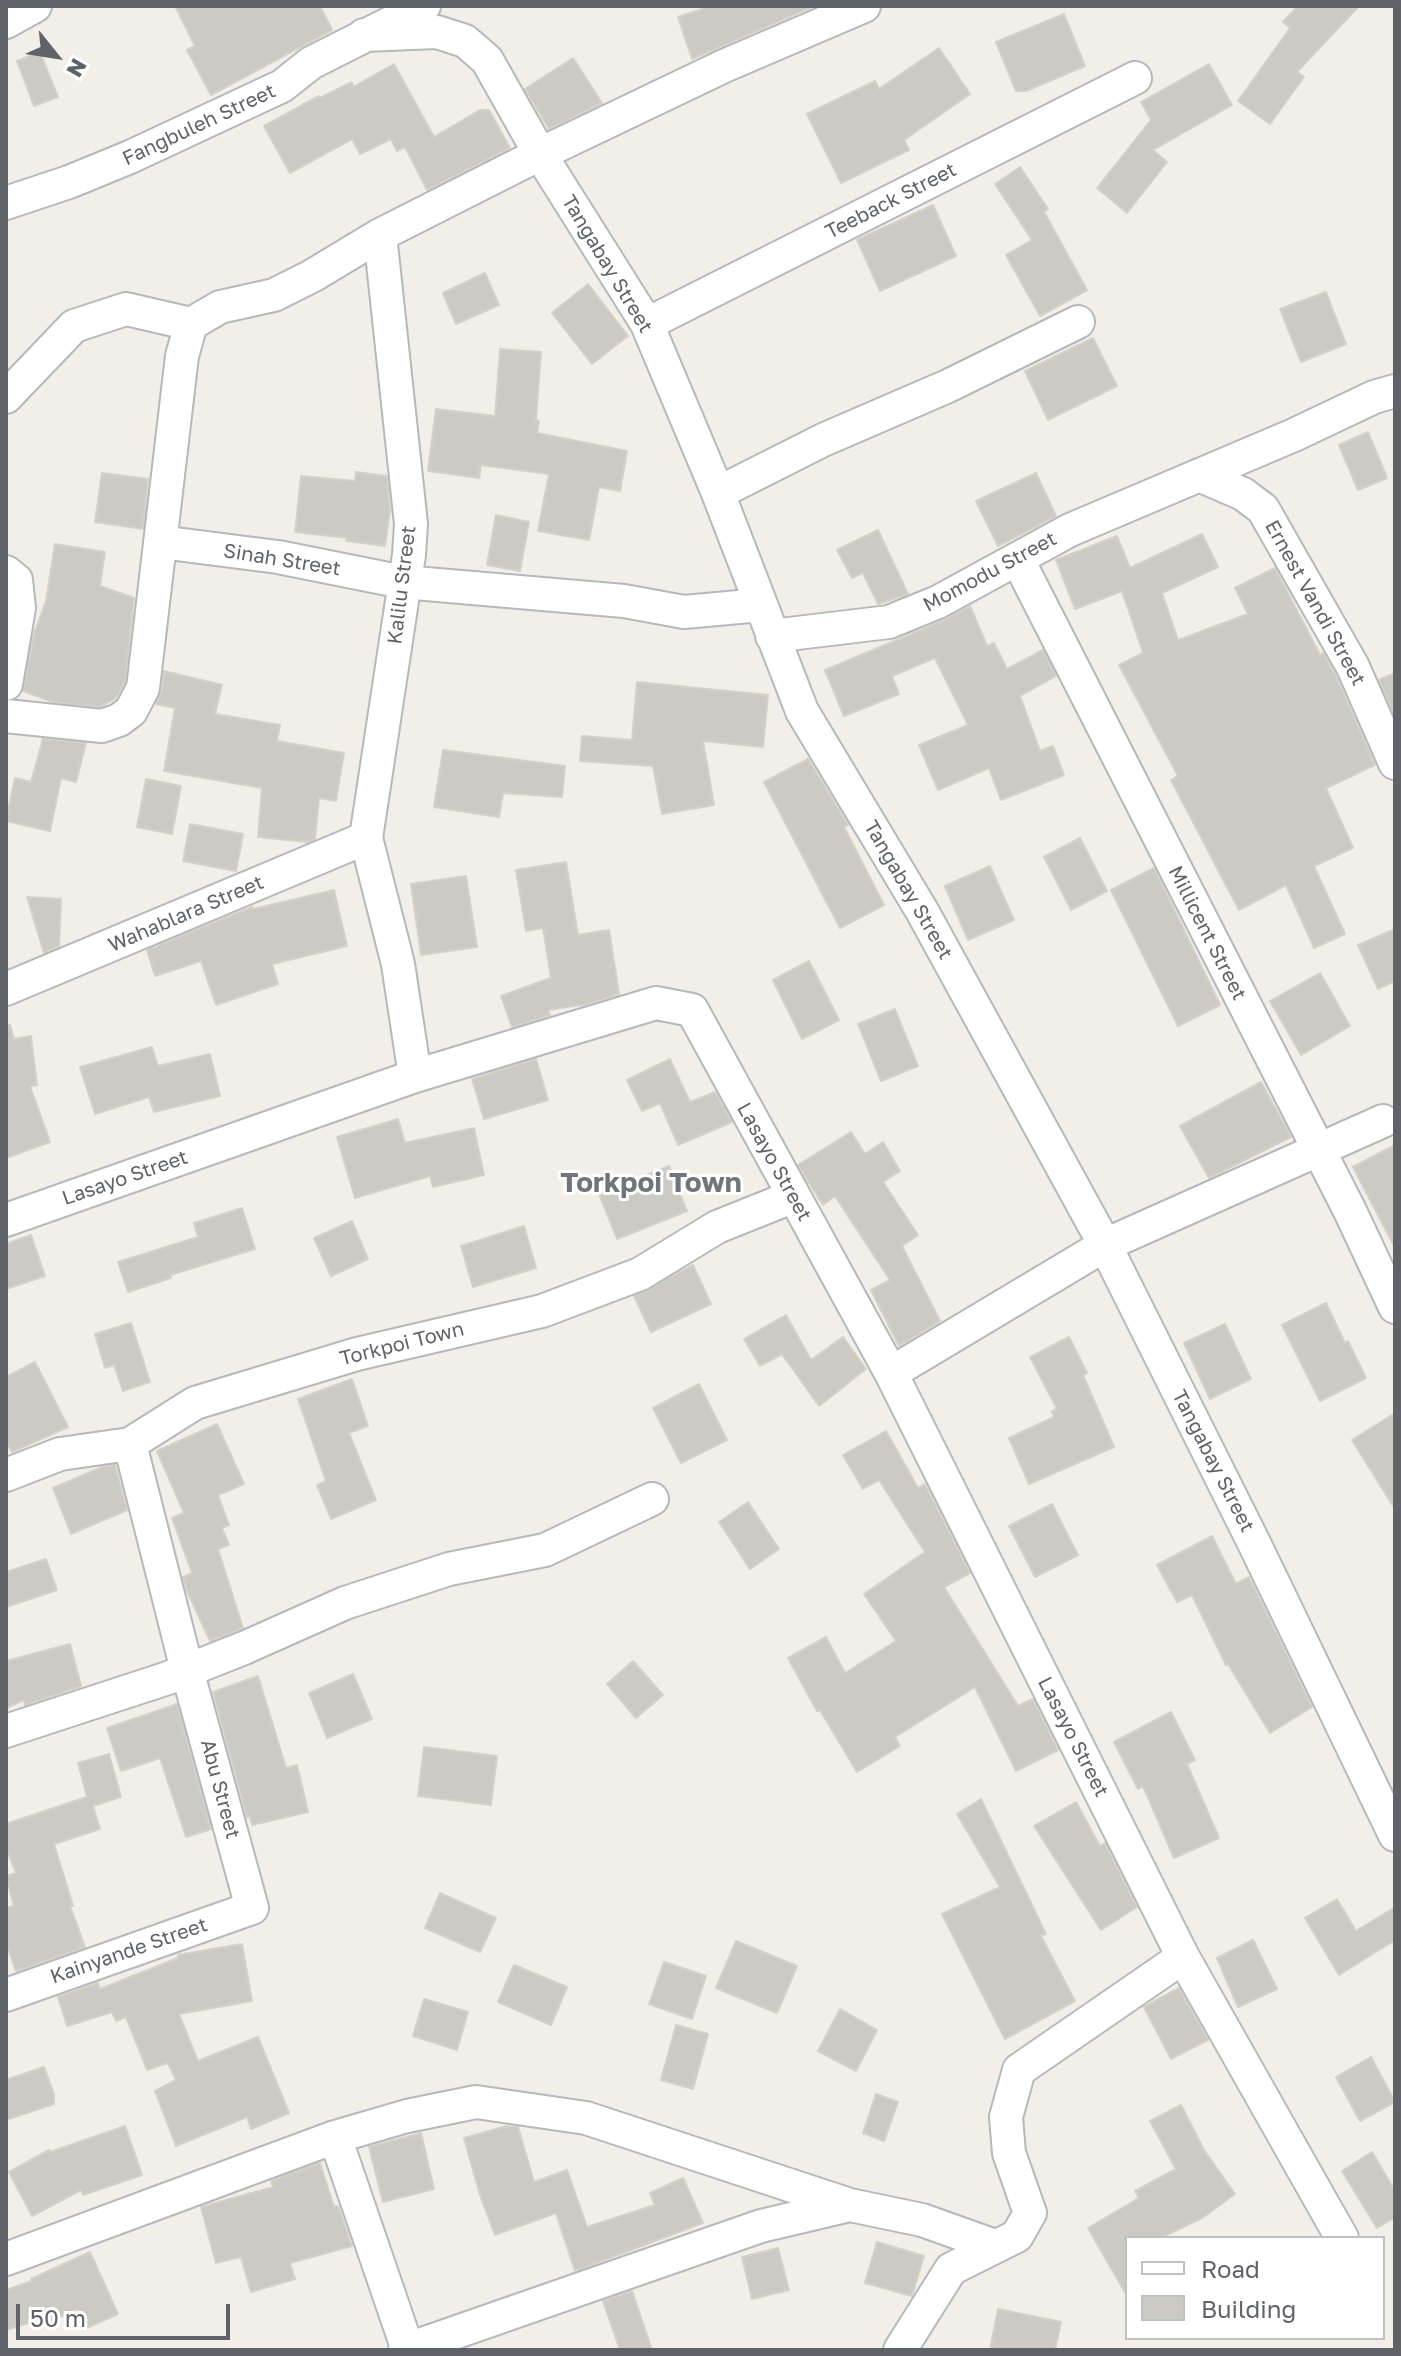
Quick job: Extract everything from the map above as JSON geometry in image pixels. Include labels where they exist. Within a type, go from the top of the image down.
[{"type":"street","points":[[6,22],[35,6]]},
{"type":"street","name":"Fangbuleh Street","points":[[6,203],[130,157],[268,93],[311,63],[424,6]]},
{"type":"street","points":[[6,397],[74,326],[126,309],[191,324],[220,307],[274,295],[380,235],[540,154],[724,66],[864,6]]},
{"type":"street","name":"Tangabay Street","points":[[364,35],[437,32],[465,41],[487,60],[540,154],[647,324],[718,493],[802,711],[922,911],[1105,1245],[1395,1835]]},
{"type":"street","name":"Teeback Street","points":[[647,324],[1135,78]]},
{"type":"street","name":"Kalilu Street","points":[[366,838],[409,555],[411,524],[380,235]]},
{"type":"street","points":[[718,493],[823,440],[948,386],[1078,322]]},
{"type":"street","points":[[6,716],[102,726],[119,720],[131,711],[143,688],[182,356],[191,324]]},
{"type":"street","name":"Momodu Street","points":[[772,636],[889,622],[938,602],[1070,530],[1294,435],[1374,397],[1395,391]]},
{"type":"street","name":"Ernest Vandi Street","points":[[1199,475],[1243,494],[1263,509],[1353,667],[1395,763]]},
{"type":"street","name":"Sinah Street","points":[[160,542],[278,557],[403,582],[624,601],[684,612],[761,605]]},
{"type":"street","name":"Millicent Street","points":[[1018,560],[1350,1211],[1395,1307]]},
{"type":"street","points":[[6,572],[16,580],[19,608],[6,684]]},
{"type":"street","points":[[366,838],[398,964],[415,1076]]},
{"type":"street","name":"Wahablara Street","points":[[6,989],[366,838]]},
{"type":"street","name":"Lasayo Street","points":[[6,1220],[415,1076],[656,1003],[692,1010],[891,1373],[1183,1957],[1341,2236]]},
{"type":"street","points":[[891,1373],[1105,1245],[1383,1121]]},
{"type":"street","name":"Torkpoi Town","points":[[6,1475],[60,1454],[130,1444],[195,1403],[357,1354],[542,1311],[640,1274],[717,1227],[792,1197]]},
{"type":"street","name":"Abu Street","points":[[130,1444],[252,1908]]},
{"type":"street","points":[[6,1731],[187,1670],[345,1603],[449,1569],[545,1550],[652,1499]]},
{"type":"street","name":"Kainyande Street","points":[[6,1995],[252,1908]]},
{"type":"street","points":[[900,2350],[951,2269],[1017,2236],[1030,2213],[1009,2153],[1006,2117],[1019,2070],[1183,1957]]},
{"type":"street","points":[[6,2259],[335,2137],[407,2116],[476,2102],[586,2118],[850,2205],[922,2220],[995,2246]]},
{"type":"street","points":[[335,2137],[407,2350],[761,2226],[850,2205]]},
{"type":"building","points":[[175,6],[320,6],[332,30],[211,95],[187,50],[195,46]]},
{"type":"building","points":[[711,6],[814,6],[692,59],[678,17]]},
{"type":"building","points":[[1298,6],[1359,6],[1297,72],[1304,77],[1270,124],[1238,101],[1290,28],[1283,22]]},
{"type":"building","points":[[1064,14],[1085,66],[1026,91],[1016,91],[996,42]]},
{"type":"building","points":[[939,48],[970,94],[904,140],[909,150],[841,183],[807,114],[875,81],[879,89]]},
{"type":"building","points":[[40,52],[58,97],[34,106],[17,61]]},
{"type":"building","points":[[573,58],[602,103],[549,129],[525,89]]},
{"type":"building","points":[[394,64],[434,137],[480,110],[489,110],[510,148],[427,190],[405,147],[397,151],[391,139],[360,154],[352,139],[290,173],[264,126],[319,96],[352,82],[353,87]]},
{"type":"building","points":[[1209,64],[1232,105],[1153,150],[1167,162],[1127,213],[1097,188],[1151,120],[1141,102]]},
{"type":"building","points":[[1020,167],[1048,209],[1044,212],[1087,290],[1040,316],[1006,255],[1032,240],[995,184]]},
{"type":"building","points":[[933,205],[956,256],[880,291],[857,240]]},
{"type":"building","points":[[485,273],[499,305],[456,324],[443,293]]},
{"type":"building","points":[[588,284],[628,336],[592,364],[552,313]]},
{"type":"building","points":[[1326,292],[1346,344],[1301,362],[1280,309]]},
{"type":"building","points":[[1093,338],[1117,386],[1048,420],[1025,371]]},
{"type":"building","points":[[500,349],[541,352],[537,433],[627,451],[620,491],[599,487],[589,540],[538,531],[549,474],[481,465],[479,478],[428,471],[436,409],[495,416]]},
{"type":"building","points":[[1368,432],[1387,478],[1358,490],[1339,445]]},
{"type":"building","points":[[356,472],[387,476],[390,510],[385,546],[295,532],[301,476],[355,481]]},
{"type":"building","points":[[102,473],[148,479],[143,529],[95,522]]},
{"type":"building","points":[[1036,473],[1056,516],[998,546],[976,501]]},
{"type":"building","points":[[496,515],[529,522],[520,571],[487,565]]},
{"type":"building","points":[[878,530],[908,594],[878,604],[863,573],[852,578],[837,550]]},
{"type":"building","points":[[1202,534],[1218,567],[1162,593],[1178,640],[1248,614],[1235,588],[1275,568],[1320,655],[1323,653],[1336,676],[1375,765],[1326,788],[1353,848],[1314,866],[1345,934],[1314,948],[1286,885],[1239,910],[1171,780],[1178,776],[1119,665],[1143,653],[1122,591],[1075,609],[1056,560],[1117,536],[1130,568]]},
{"type":"building","points":[[55,544],[105,552],[100,586],[134,598],[125,682],[116,698],[100,707],[53,702],[23,691],[34,634],[46,601]]},
{"type":"building","points":[[970,606],[987,646],[994,643],[1007,669],[1043,650],[1056,676],[1020,696],[1040,751],[1053,746],[1064,775],[1001,800],[989,768],[938,790],[919,745],[968,725],[935,658],[892,676],[899,694],[844,716],[825,670],[945,620]]},
{"type":"building","points":[[164,671],[222,685],[215,714],[280,725],[277,741],[344,753],[336,801],[319,798],[315,839],[308,842],[258,837],[262,788],[164,771],[175,708],[156,704],[162,691]]},
{"type":"building","points":[[1395,673],[1395,716],[1379,680]]},
{"type":"building","points":[[637,682],[768,695],[763,747],[703,741],[714,805],[662,814],[653,766],[580,761],[582,736],[632,740]]},
{"type":"building","points":[[43,739],[86,743],[76,782],[61,778],[50,831],[6,821],[15,778],[31,782]]},
{"type":"building","points":[[443,750],[565,766],[562,797],[503,793],[499,817],[434,807]]},
{"type":"building","points":[[808,759],[848,825],[844,827],[884,905],[840,928],[764,782]]},
{"type":"building","points":[[146,779],[181,786],[172,834],[137,827]]},
{"type":"building","points":[[190,824],[243,834],[236,871],[183,861]]},
{"type":"building","points":[[1080,838],[1107,891],[1071,910],[1044,857]]},
{"type":"building","points":[[566,862],[578,935],[609,930],[619,994],[587,1004],[548,1010],[550,1015],[512,1027],[501,996],[551,978],[543,928],[526,931],[516,870]]},
{"type":"building","points":[[990,866],[1014,920],[968,940],[945,886]]},
{"type":"building","points":[[1154,868],[1220,1005],[1178,1026],[1111,890]]},
{"type":"building","points":[[466,876],[477,947],[421,955],[411,884]]},
{"type":"building","points":[[334,890],[347,946],[272,964],[278,984],[216,1005],[201,961],[155,976],[147,950],[252,907]]},
{"type":"building","points":[[27,897],[61,899],[59,946],[44,953]]},
{"type":"building","points":[[1395,929],[1395,981],[1378,989],[1358,945]]},
{"type":"building","points":[[809,961],[839,1020],[802,1039],[773,980]]},
{"type":"building","points":[[1320,973],[1350,1026],[1301,1055],[1270,1001]]},
{"type":"building","points":[[895,1009],[918,1066],[881,1081],[858,1024]]},
{"type":"building","points":[[10,1025],[14,1039],[31,1036],[37,1085],[30,1086],[50,1142],[6,1158],[6,1026]]},
{"type":"building","points":[[152,1047],[158,1066],[210,1054],[220,1096],[154,1112],[149,1097],[95,1114],[80,1067]]},
{"type":"building","points":[[536,1059],[548,1100],[484,1119],[472,1079]]},
{"type":"building","points":[[670,1059],[690,1102],[715,1092],[732,1122],[678,1145],[660,1103],[642,1111],[627,1080]]},
{"type":"building","points":[[1261,1082],[1291,1137],[1209,1178],[1180,1126]]},
{"type":"building","points":[[398,1119],[405,1143],[474,1128],[484,1175],[433,1187],[430,1176],[355,1198],[337,1137]]},
{"type":"building","points":[[851,1132],[865,1154],[883,1142],[900,1171],[883,1182],[918,1235],[902,1246],[940,1321],[899,1346],[871,1290],[890,1280],[835,1196],[823,1205],[798,1165]]},
{"type":"building","points":[[1395,1145],[1395,1248],[1353,1167]]},
{"type":"building","points":[[669,1166],[687,1211],[617,1239],[599,1194]]},
{"type":"building","points":[[242,1208],[255,1249],[170,1275],[171,1278],[128,1292],[118,1262],[198,1237],[194,1223]]},
{"type":"building","points":[[352,1221],[368,1259],[331,1276],[314,1238]]},
{"type":"building","points":[[524,1226],[536,1268],[473,1287],[461,1246]]},
{"type":"building","points":[[31,1235],[45,1276],[6,1289],[6,1244]]},
{"type":"building","points":[[693,1265],[711,1304],[651,1332],[634,1296]]},
{"type":"building","points":[[1326,1303],[1366,1378],[1320,1401],[1282,1325]]},
{"type":"building","points":[[786,1315],[811,1360],[843,1337],[866,1369],[819,1406],[782,1354],[760,1366],[744,1339]]},
{"type":"building","points":[[131,1323],[150,1382],[123,1391],[114,1365],[105,1368],[95,1334]]},
{"type":"building","points":[[1225,1324],[1251,1379],[1210,1399],[1184,1343]]},
{"type":"building","points":[[1069,1337],[1087,1373],[1083,1375],[1114,1447],[1029,1484],[1009,1438],[1054,1417],[1052,1411],[1057,1409],[1030,1357]]},
{"type":"building","points":[[35,1362],[68,1427],[12,1452],[6,1441],[6,1377]]},
{"type":"building","points":[[352,1379],[368,1426],[349,1433],[376,1500],[331,1519],[317,1485],[326,1481],[298,1399]]},
{"type":"building","points":[[699,1384],[727,1440],[681,1463],[653,1408]]},
{"type":"building","points":[[1395,1413],[1395,1509],[1352,1440]]},
{"type":"building","points":[[217,1424],[244,1484],[218,1495],[229,1525],[222,1528],[229,1545],[218,1549],[243,1628],[210,1641],[183,1577],[192,1573],[172,1518],[184,1513],[157,1451]]},
{"type":"building","points":[[886,1431],[918,1488],[925,1484],[970,1573],[944,1587],[1018,1706],[1033,1699],[1058,1750],[1016,1771],[975,1687],[895,1737],[900,1746],[857,1772],[820,1710],[817,1711],[788,1658],[826,1637],[845,1673],[896,1641],[864,1594],[925,1552],[879,1480],[863,1489],[843,1455]]},
{"type":"building","points":[[115,1465],[127,1510],[71,1534],[53,1488],[102,1467]]},
{"type":"building","points":[[748,1502],[779,1549],[750,1569],[719,1522]]},
{"type":"building","points":[[1052,1504],[1078,1555],[1035,1577],[1009,1526]]},
{"type":"building","points":[[1212,1536],[1236,1584],[1249,1577],[1312,1707],[1270,1733],[1226,1665],[1192,1595],[1177,1602],[1157,1565]]},
{"type":"building","points":[[46,1559],[57,1590],[6,1607],[6,1572]]},
{"type":"building","points":[[70,1644],[81,1686],[25,1705],[24,1700],[6,1708],[6,1661]]},
{"type":"building","points":[[633,1661],[663,1695],[636,1718],[607,1684]]},
{"type":"building","points":[[353,1674],[372,1719],[327,1738],[309,1693]]},
{"type":"building","points":[[258,1676],[286,1768],[297,1765],[308,1812],[252,1825],[250,1816],[247,1817],[213,1692]]},
{"type":"building","points":[[177,1704],[211,1829],[186,1837],[160,1758],[121,1771],[107,1728]]},
{"type":"building","points":[[1171,1712],[1195,1760],[1187,1764],[1219,1838],[1174,1858],[1143,1786],[1138,1789],[1114,1742]]},
{"type":"building","points":[[424,1747],[497,1756],[491,1805],[418,1796]]},
{"type":"building","points":[[109,1754],[121,1797],[93,1806],[100,1829],[54,1844],[73,1906],[70,1906],[85,1947],[16,1971],[6,1943],[6,1908],[14,1906],[6,1876],[16,1873],[6,1848],[6,1824],[87,1797],[78,1763]]},
{"type":"building","points":[[981,1799],[1046,1934],[1041,1936],[1075,2001],[1005,2039],[942,1914],[1000,1887],[957,1814]]},
{"type":"building","points":[[1076,1802],[1100,1846],[1105,1843],[1137,1907],[1101,1930],[1034,1826]]},
{"type":"building","points":[[440,1893],[496,1918],[480,1952],[425,1928]]},
{"type":"building","points":[[1337,1899],[1356,1931],[1395,1907],[1395,1940],[1339,1975],[1305,1918]]},
{"type":"building","points":[[1253,1940],[1277,1989],[1238,2007],[1217,1958]]},
{"type":"building","points":[[736,1941],[797,1966],[777,2013],[716,1988]]},
{"type":"building","points":[[242,1944],[252,2001],[179,2014],[198,2061],[258,2037],[289,2113],[251,2129],[247,2117],[176,2146],[155,2091],[176,2080],[168,2063],[147,2070],[126,2017],[116,2021],[112,2012],[67,2026],[58,1997],[98,1983],[100,1989],[178,1958],[178,1955]]},
{"type":"building","points":[[664,1962],[706,1976],[692,2019],[649,2004]]},
{"type":"building","points":[[514,1965],[567,1987],[551,2025],[498,2002]]},
{"type":"building","points":[[1179,1988],[1208,2040],[1171,2059],[1144,2007]]},
{"type":"building","points":[[424,1999],[468,2012],[457,2050],[413,2036]]},
{"type":"building","points":[[840,2009],[877,2030],[856,2071],[818,2051]]},
{"type":"building","points":[[676,2025],[708,2034],[693,2089],[661,2080]]},
{"type":"building","points":[[1371,2057],[1395,2102],[1360,2121],[1336,2077]]},
{"type":"building","points":[[44,2067],[54,2094],[54,2104],[6,2120],[6,2080]]},
{"type":"building","points":[[876,2094],[898,2102],[884,2141],[863,2133]]},
{"type":"building","points":[[1181,2105],[1204,2150],[1235,2194],[1202,2218],[1164,2236],[1125,2236],[1125,2293],[1088,2228],[1139,2198],[1135,2191],[1176,2169],[1150,2121]]},
{"type":"building","points":[[125,2126],[142,2175],[83,2195],[81,2190],[32,2216],[9,2172],[49,2150]]},
{"type":"building","points":[[507,2126],[518,2127],[534,2182],[567,2170],[587,2227],[655,2205],[650,2193],[683,2178],[703,2223],[575,2271],[556,2213],[495,2235],[464,2138]]},
{"type":"building","points":[[421,2133],[434,2189],[383,2202],[369,2147]]},
{"type":"building","points":[[1372,2152],[1395,2191],[1395,2217],[1377,2228],[1342,2171]]},
{"type":"building","points":[[320,2163],[334,2207],[338,2206],[352,2246],[290,2263],[295,2279],[251,2292],[241,2257],[216,2263],[201,2207],[273,2187],[271,2181]]},
{"type":"building","points":[[877,2242],[924,2256],[912,2296],[865,2283]]},
{"type":"building","points":[[778,2248],[789,2290],[752,2299],[742,2257]]},
{"type":"building","points":[[90,2252],[118,2314],[87,2328],[78,2309],[50,2322],[48,2317],[6,2330],[6,2290],[32,2281]]},
{"type":"building","points":[[632,2291],[652,2350],[620,2350],[603,2301]]},
{"type":"building","points":[[998,2309],[1061,2322],[1055,2350],[990,2350]]},
{"type":"district","name":"Torkpoi Town","points":[[651,1183]]}]
